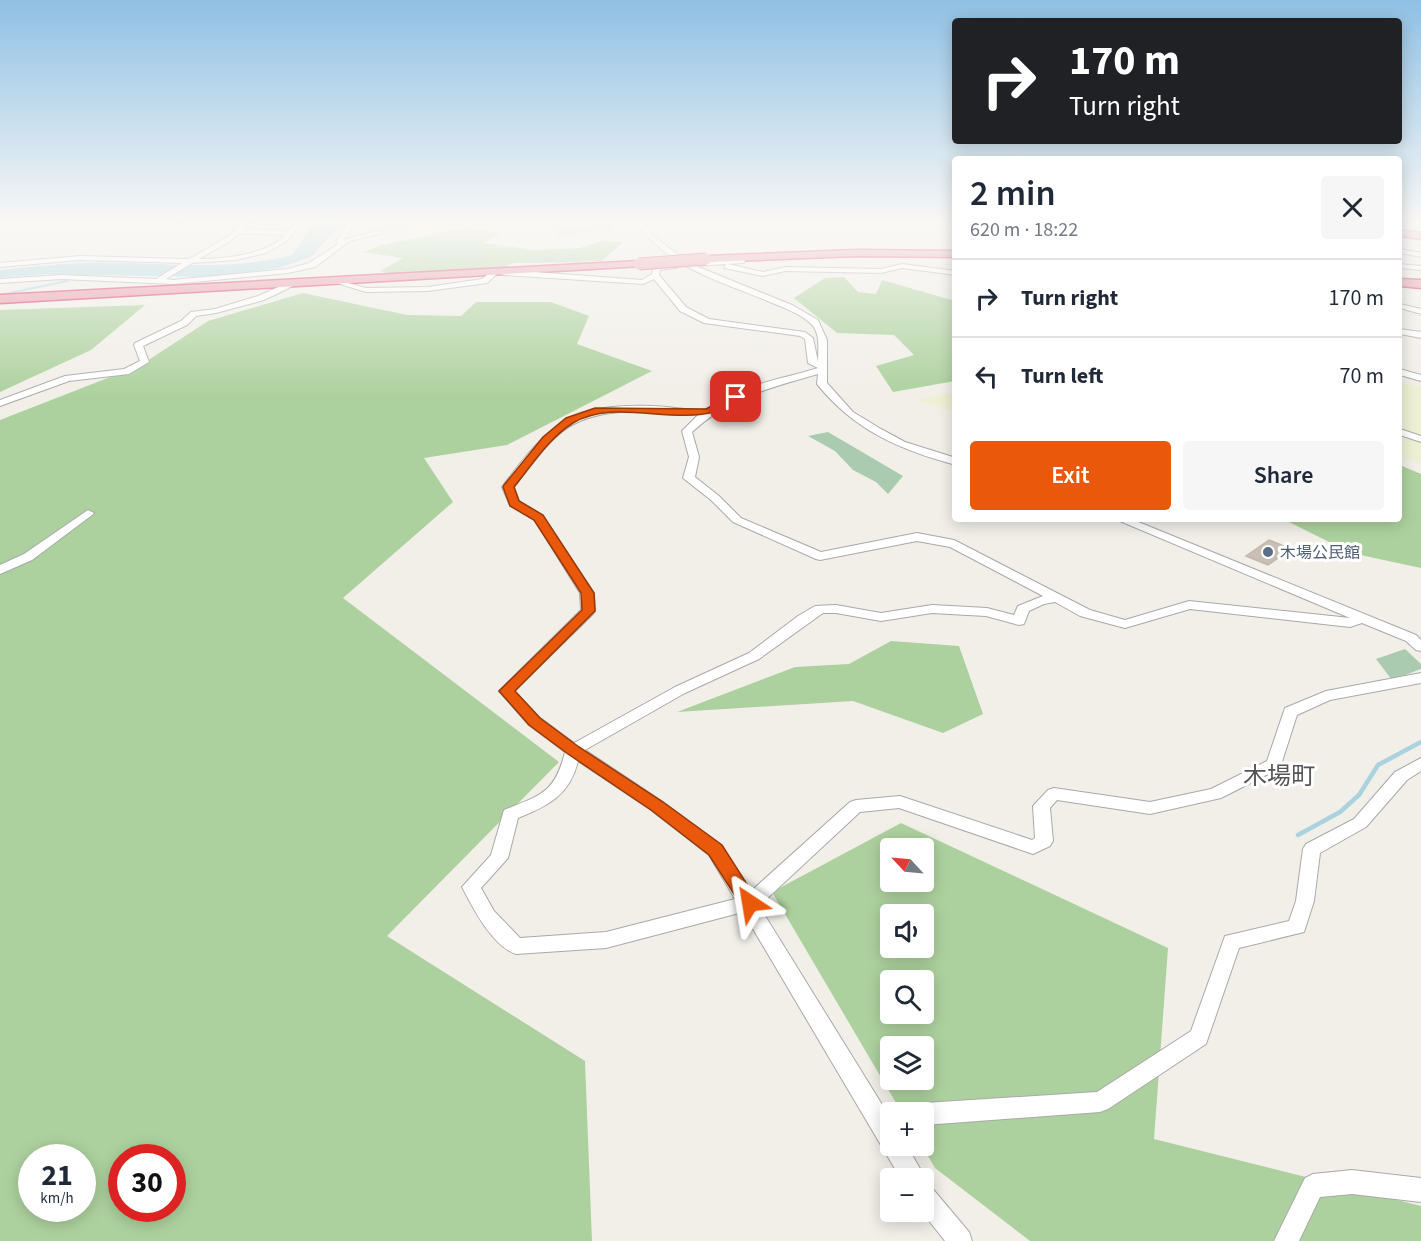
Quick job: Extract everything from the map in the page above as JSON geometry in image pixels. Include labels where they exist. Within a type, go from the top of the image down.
[{"type":"highway","points":[[0,299],[352,280]]},
{"type":"highway","points":[[1402,283],[1421,284]]},
{"type":"street","points":[[0,281],[22,280]]},
{"type":"street","points":[[156,280],[160,280]]},
{"type":"street","points":[[610,280],[643,282],[646,280]]},
{"type":"street","points":[[662,280],[683,309],[707,321],[802,334],[809,338],[813,363],[821,368]]},
{"type":"street","points":[[725,280],[789,307],[815,322],[823,340],[822,384],[850,414],[901,444],[952,461]]},
{"type":"street","points":[[0,404],[68,378],[126,372],[145,362],[138,345],[184,323],[194,314],[261,298],[295,283]]},
{"type":"street","points":[[1402,307],[1421,312]]},
{"type":"street","points":[[1402,332],[1421,335]]},
{"type":"street","points":[[821,368],[748,391],[708,412],[687,431],[694,457],[689,478],[737,520],[820,556],[917,537],[954,544],[1085,613],[1125,624],[1189,605],[1350,623],[1362,618]]},
{"type":"street","points":[[1402,373],[1421,378]]},
{"type":"street","points":[[708,412],[640,409],[595,411],[569,420],[547,440],[508,487],[514,503],[538,517],[587,593],[588,611],[506,691],[534,721],[716,850],[880,1111]]},
{"type":"street","points":[[1402,433],[1421,439]]},
{"type":"street","points":[[0,570],[28,556],[88,513]]},
{"type":"street","points":[[1130,522],[1418,641]]},
{"type":"street","points":[[1152,522],[1161,534]]},
{"type":"street","points":[[1058,598],[1041,600],[1023,609],[1019,621],[987,612],[932,609],[881,617],[836,609],[820,609],[754,656],[680,690],[573,750],[568,775],[550,798],[510,814],[499,858],[471,887],[487,916],[516,946],[606,940],[750,903],[856,806],[900,802],[1033,847],[1044,841],[1041,806],[1054,794],[1150,808],[1215,794],[1274,764],[1290,712],[1326,696],[1421,678]]},
{"type":"street","points":[[934,1113],[1100,1102],[1199,1037],[1232,942],[1297,927],[1305,901],[1312,849],[1360,823],[1401,776],[1421,764]]},
{"type":"street","points":[[1286,1241],[1313,1186],[1352,1182],[1421,1190]]},
{"type":"street","points":[[934,1208],[960,1241]]},
{"type":"green space","points":[[822,280],[847,280],[858,292],[876,294],[882,280],[952,300],[952,382],[893,392],[876,366],[914,355],[894,335],[837,333],[794,298]]},
{"type":"green space","points":[[303,293],[407,315],[461,316],[476,302],[551,302],[589,316],[577,344],[652,371],[507,445],[424,458],[453,502],[343,598],[559,762],[387,936],[585,1061],[592,1241],[0,1241],[0,420],[141,365],[208,321]]},
{"type":"green space","points":[[145,305],[91,350],[0,392],[0,310]]},
{"type":"green space","points":[[1408,383],[1421,387],[1421,464],[1402,457],[1402,384]]},
{"type":"green space","points":[[952,393],[952,411],[916,400]]},
{"type":"green space","points":[[828,432],[903,476],[888,494],[876,482],[853,470],[835,451],[808,436]]},
{"type":"green space","points":[[1402,466],[1421,474],[1421,568],[1351,553],[1289,522],[1402,522]]},
{"type":"green space","points":[[891,641],[959,646],[983,714],[943,733],[853,701],[677,712],[795,667],[849,664]]},
{"type":"green space","points":[[1405,649],[1421,664],[1421,669],[1392,680],[1376,659]]},
{"type":"green space","points":[[901,823],[933,838],[880,838],[880,892],[934,892],[934,838],[1168,948],[1154,1139],[1421,1206],[1421,1241],[1030,1241],[935,1168],[928,1156],[934,1156],[934,1102],[896,1102],[888,1090],[934,1090],[934,1036],[880,1036],[880,1076],[772,892]]},
{"type":"building","name":"木場公民館","points":[[1269,540],[1291,549],[1268,565],[1246,556]]},
{"type":"waterway","points":[[0,295],[67,281]]},
{"type":"waterway","points":[[1298,835],[1340,812],[1359,795],[1378,765],[1421,742]]},
{"type":"place","name":"木場公民館","points":[[1268,552]]},
{"type":"district","name":"木場町","points":[[1279,776]]},
{"type":"route","points":[[736,397],[708,412],[640,409],[595,411],[569,420],[547,440],[508,487],[514,503],[538,517],[572,568],[587,593],[588,611],[506,691],[534,721],[716,850],[750,903]]}]
